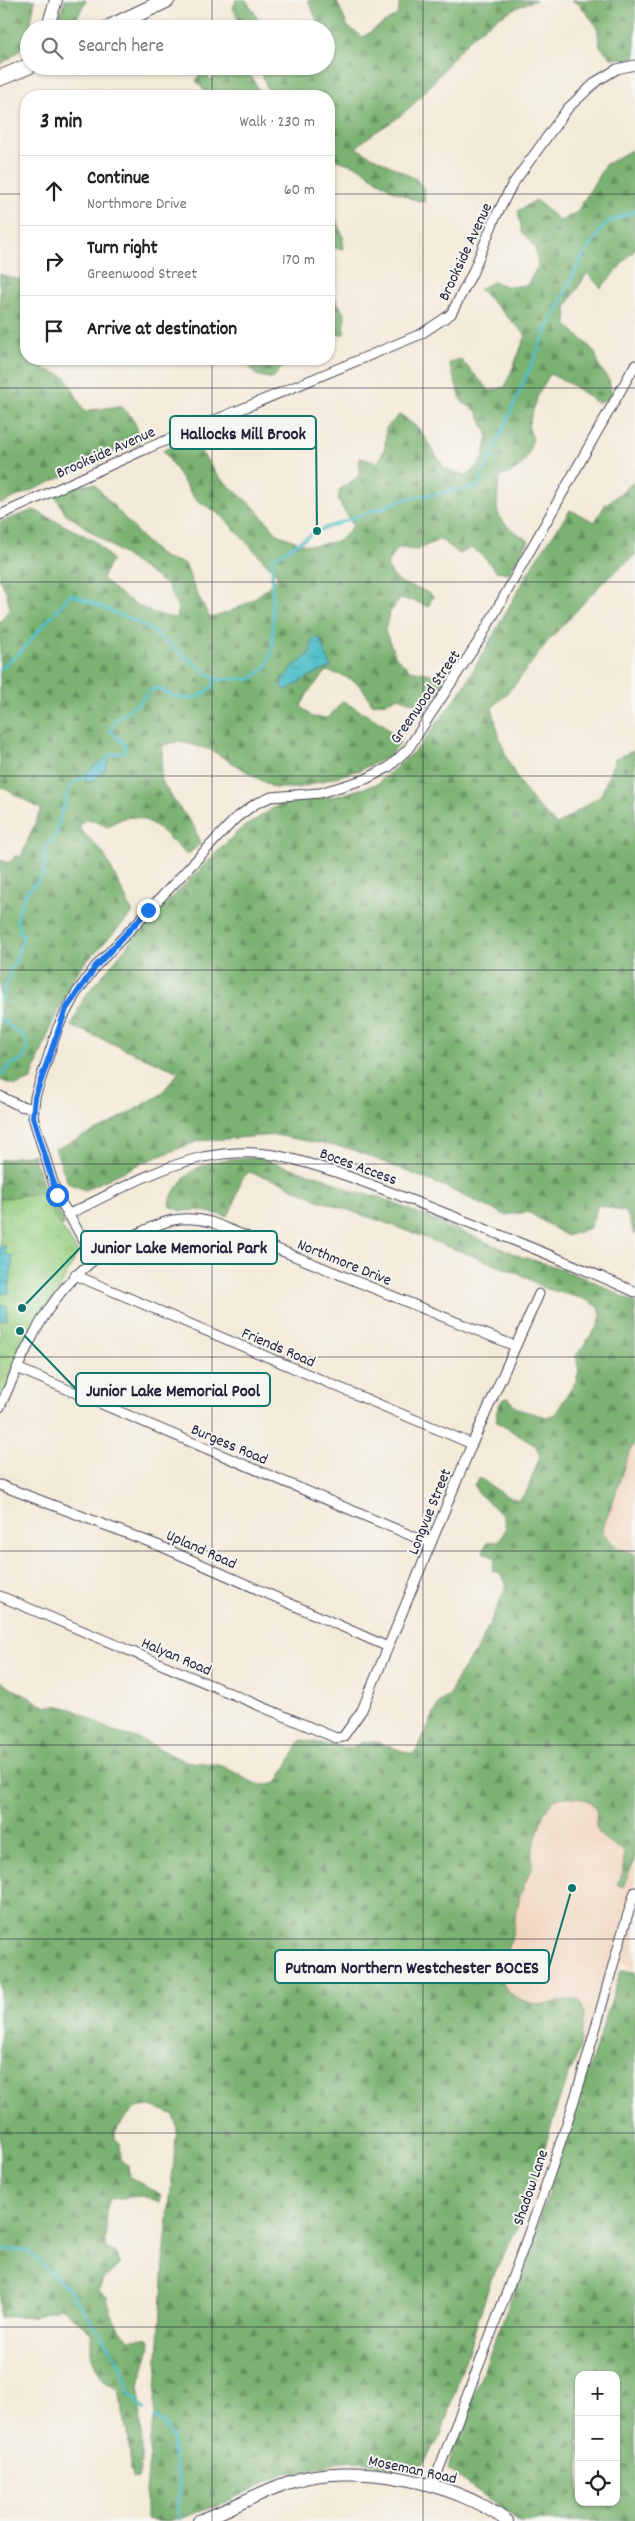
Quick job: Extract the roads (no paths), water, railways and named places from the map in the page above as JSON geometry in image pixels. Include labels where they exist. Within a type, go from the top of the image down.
[{"type":"highway","points":[[125,20],[167,0]]},
{"type":"highway","points":[[0,78],[20,70]]},
{"type":"street","points":[[50,20],[56,0]]},
{"type":"street","name":"Brookside Avenue","points":[[0,515],[148,448],[421,334],[437,325],[451,314],[472,274],[498,212],[512,185],[552,128],[568,108],[597,81],[617,69],[635,66]]},
{"type":"street","name":"Greenwood Street","points":[[32,1108],[58,1027],[75,995],[96,966],[236,818],[255,804],[271,797],[320,793],[366,779],[389,767],[408,749],[485,631],[635,365]]},
{"type":"street","points":[[0,1096],[20,1106],[32,1108],[39,1140],[59,1201],[94,1258]]},
{"type":"street","name":"Boces Access","points":[[67,1215],[150,1175],[203,1157],[247,1153],[272,1155],[305,1162],[402,1197],[573,1263],[635,1292]]},
{"type":"street","name":"Northmore Drive","points":[[0,1407],[50,1306],[75,1275],[94,1258],[114,1245],[149,1228],[190,1217],[211,1222],[515,1346]]},
{"type":"street","name":"Friends Road","points":[[75,1275],[472,1444]]},
{"type":"street","name":"Longvue Street","points":[[343,1737],[362,1710],[472,1444],[539,1294]]},
{"type":"street","name":"Burgess Road","points":[[18,1368],[431,1544]]},
{"type":"street","name":"Upland Road","points":[[0,1485],[160,1546],[388,1646]]},
{"type":"street","name":"Halyan Road","points":[[0,1596],[336,1738],[343,1737]]},
{"type":"street","name":"Shadow Lane","points":[[432,2486],[536,2214],[580,2084],[620,1938],[635,1892]]},
{"type":"street","name":"Moseman Road","points":[[199,2521],[289,2482],[318,2475],[350,2472],[381,2475],[453,2491],[488,2506],[505,2519]]},
{"type":"water","points":[[316,637],[320,639],[331,667],[310,676],[287,690],[281,686],[283,677],[287,676],[294,666],[310,654],[312,640]]},
{"type":"water","points":[[106,758],[109,759],[103,771],[94,779],[86,782],[86,773]]},
{"type":"water","points":[[0,1245],[5,1246],[5,1254],[13,1256],[9,1293],[0,1293]]},
{"type":"water","points":[[0,1306],[7,1306],[7,1320],[0,1320]]},
{"type":"waterway","points":[[0,669],[20,652],[71,594],[144,625],[215,679],[252,679],[267,666],[273,646],[272,559],[317,531],[406,499],[478,487],[539,347],[582,258],[606,223],[635,211]]},
{"type":"waterway","points":[[107,759],[111,754],[123,753],[126,746],[110,731],[115,720],[138,704],[148,692],[158,688],[174,696],[190,699],[205,693],[217,679]]},
{"type":"waterway","points":[[0,1001],[23,939],[17,920],[20,908],[27,891],[43,876],[45,865],[43,855],[47,845],[54,838],[68,791],[75,781],[84,777]]},
{"type":"waterway","points":[[0,1017],[4,1023],[21,1034],[27,1043],[27,1051],[23,1060],[12,1064],[0,1075]]},
{"type":"waterway","points":[[0,2249],[28,2251],[70,2291],[117,2359],[131,2395],[144,2410]]},
{"type":"waterway","points":[[154,2417],[165,2425],[171,2438],[180,2490],[177,2509],[180,2519]]},
{"type":"place","name":"Hallocks Mill Brook","points":[[317,531]]},
{"type":"place","name":"Junior Lake Memorial Park","points":[[22,1308]]},
{"type":"place","name":"Junior Lake Memorial Pool","points":[[20,1331]]},
{"type":"place","name":"Putnam Northern Westchester BOCES","points":[[572,1888]]}]
